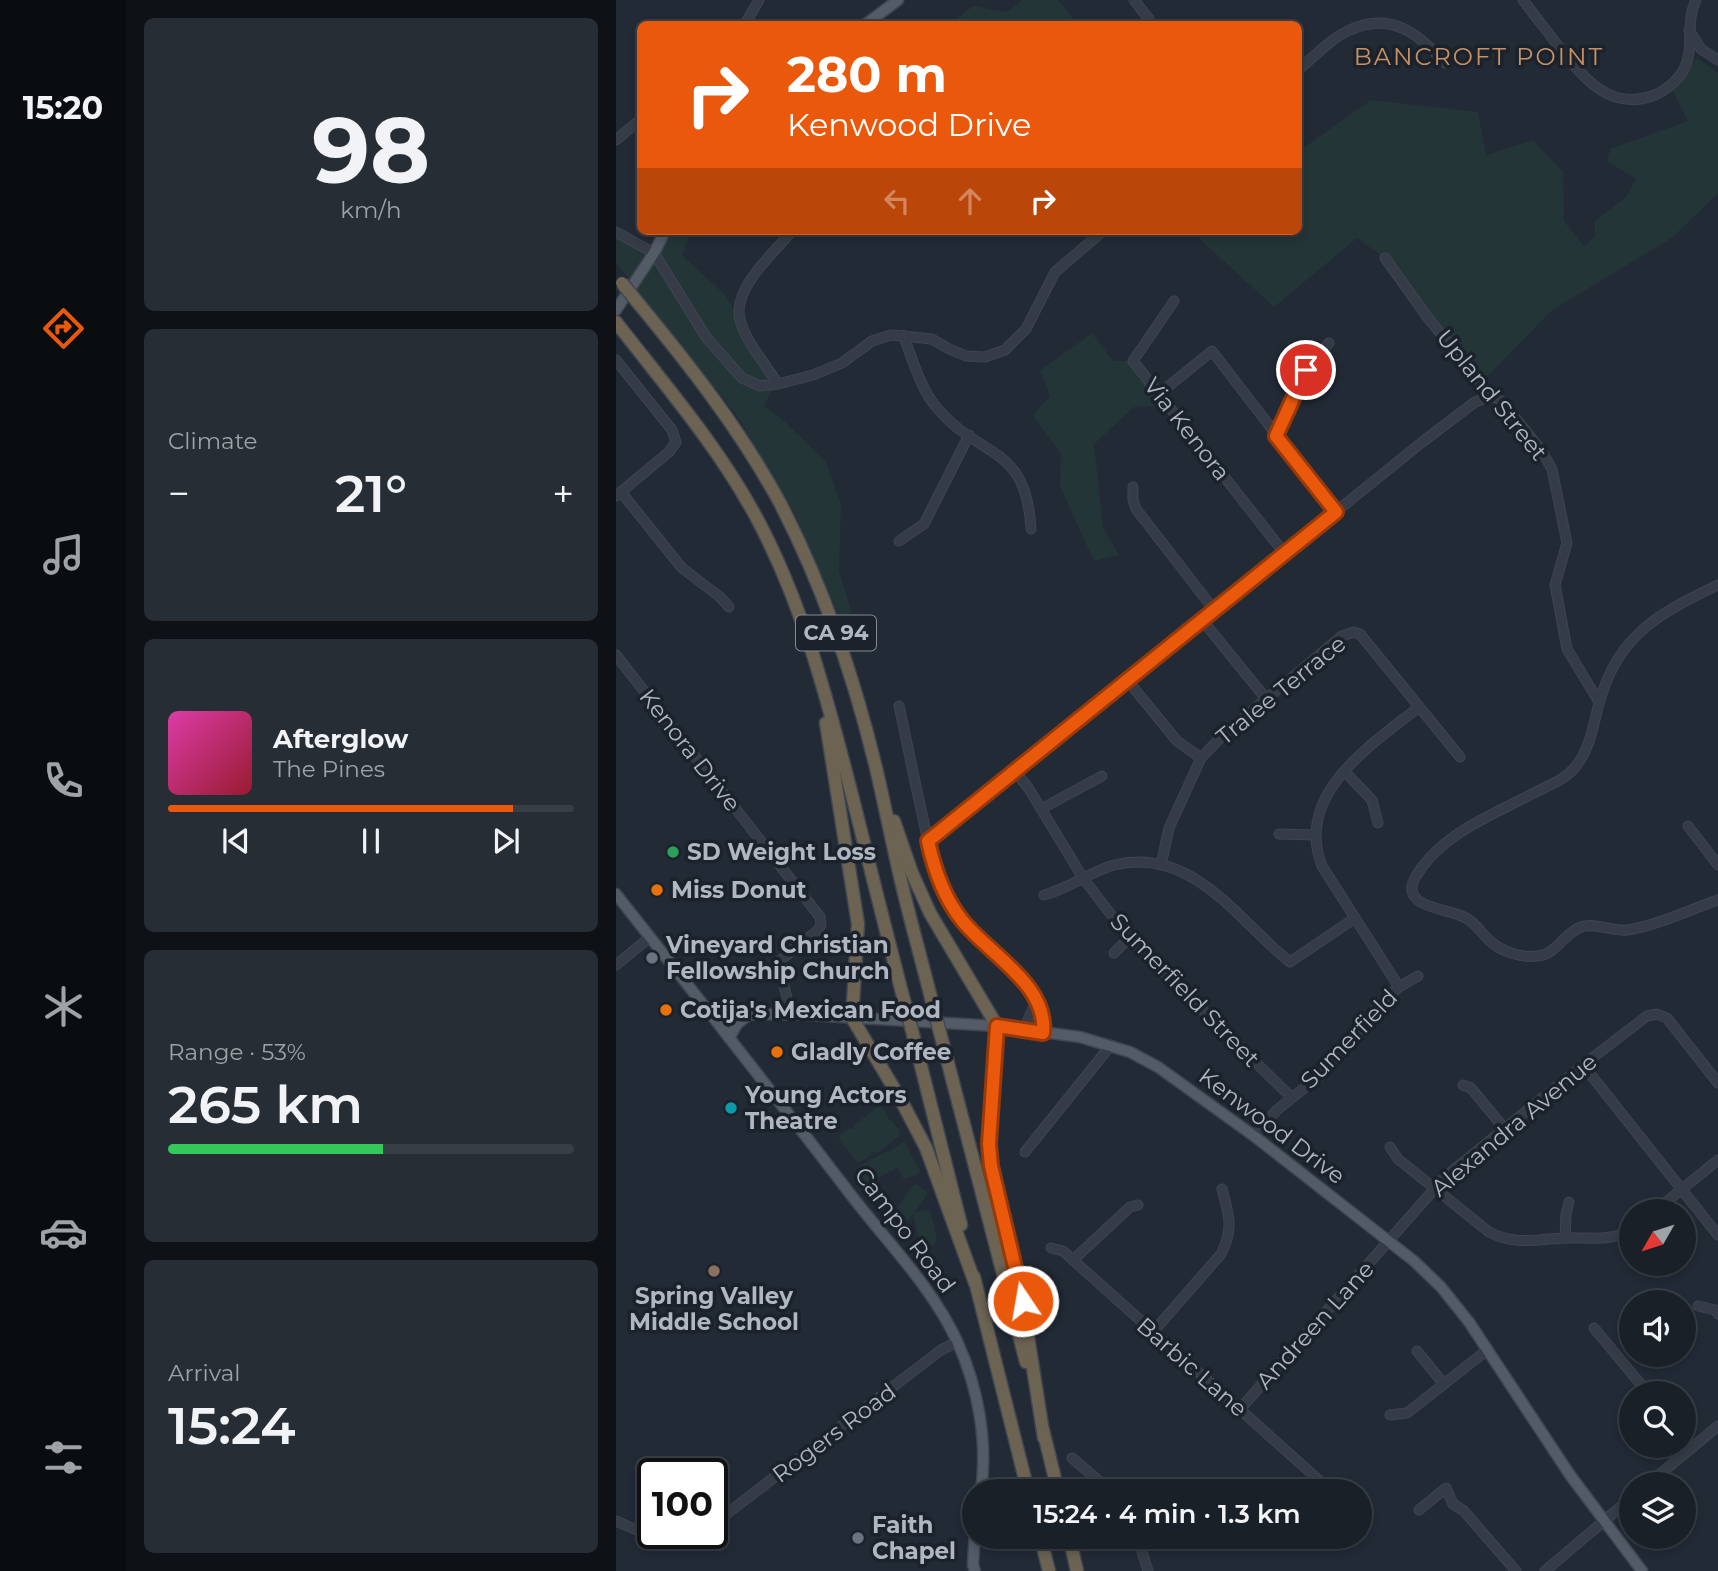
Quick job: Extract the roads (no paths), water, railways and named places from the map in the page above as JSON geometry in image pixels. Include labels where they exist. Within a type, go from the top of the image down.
[{"type":"highway","name":"CA 94","points":[[619,279],[703,383],[741,438],[780,504],[809,564],[835,631],[876,766],[899,874],[1055,1479]]},
{"type":"highway","name":"CA 94","points":[[618,324],[714,448],[755,515],[786,583],[818,673],[840,748],[1025,1479]]},
{"type":"highway","points":[[818,673],[858,925],[852,1018],[926,1148],[975,1283]]},
{"type":"highway","points":[[876,766],[912,873],[930,913],[997,1026],[989,1144],[991,1166],[1020,1286],[1044,1438]]},
{"type":"highway","points":[[1043,1549],[1049,1571]]},
{"type":"highway","points":[[1072,1549],[1077,1571]]},
{"type":"main road","points":[[870,21],[898,0]]},
{"type":"main road","points":[[616,310],[663,235]]},
{"type":"main road","name":"Campo Road","points":[[616,894],[947,1321],[972,1380],[979,1413],[983,1479]]},
{"type":"main road","points":[[729,1038],[737,1024],[751,1013]]},
{"type":"main road","name":"Kenwood Drive","points":[[711,1014],[791,1014],[997,1026],[1080,1037],[1130,1052],[1158,1067],[1254,1136],[1416,1263],[1446,1293],[1469,1322],[1486,1351],[1604,1522],[1642,1571]]},
{"type":"main road","points":[[974,1549],[975,1571]]},
{"type":"street","points":[[747,21],[759,0]]},
{"type":"street","points":[[1134,0],[1149,19]]},
{"type":"street","points":[[1523,0],[1586,80],[1605,94],[1634,100],[1656,95],[1677,79],[1687,62],[1690,13],[1696,0]]},
{"type":"street","points":[[1302,67],[1350,30],[1370,24],[1403,28],[1415,33],[1445,62]]},
{"type":"street","points":[[1689,30],[1701,49],[1718,60]]},
{"type":"street","points":[[616,140],[637,122]]},
{"type":"street","points":[[616,232],[654,253],[706,337],[742,378],[760,386],[813,375],[842,363],[872,341],[891,335],[932,339],[966,356],[985,357],[1005,350],[1026,329],[1055,272],[1098,235]]},
{"type":"street","points":[[779,384],[742,327],[738,306],[740,296],[789,235]]},
{"type":"street","name":"Upland Street","points":[[1385,258],[1428,318],[1492,396],[1501,401],[1525,430],[1552,469],[1558,488],[1567,543],[1555,585],[1567,649],[1599,702]]},
{"type":"street","name":"Via Kenora","points":[[1174,301],[1133,361],[1285,554]]},
{"type":"street","points":[[903,335],[922,382],[937,408],[969,435],[1004,459],[1020,478],[1028,499],[1031,529]]},
{"type":"street","points":[[1276,436],[1306,370],[1329,343]]},
{"type":"street","points":[[1159,394],[1212,351],[1336,512]]},
{"type":"street","points":[[616,360],[672,430],[676,442],[670,453],[618,494],[682,568],[729,607]]},
{"type":"street","points":[[928,841],[1475,402],[1492,396]]},
{"type":"street","points":[[899,541],[924,524],[969,435]]},
{"type":"street","points":[[1133,487],[1136,509],[1215,611]]},
{"type":"street","points":[[1718,585],[1659,615],[1642,629],[1616,660],[1599,702],[1592,736],[1576,766],[1567,775],[1454,835],[1416,877],[1412,886],[1416,899],[1434,909],[1453,912],[1468,919],[1500,949],[1530,956],[1552,952],[1580,927],[1629,930],[1718,900]]},
{"type":"street","points":[[1203,621],[1268,699]]},
{"type":"street","name":"Tralee Terrace","points":[[1161,864],[1169,828],[1201,758],[1224,734],[1342,636],[1354,632],[1360,634],[1419,707]]},
{"type":"street","name":"Kenora Drive","points":[[616,655],[820,917],[821,925],[818,930],[778,962],[791,1014]]},
{"type":"street","points":[[1128,681],[1177,741],[1201,758]]},
{"type":"street","points":[[899,706],[935,872],[960,918],[1037,998],[1044,1022],[1043,1033]]},
{"type":"street","points":[[1399,988],[1322,866],[1315,835],[1319,810],[1325,795],[1345,772],[1371,746],[1419,707],[1460,757]]},
{"type":"street","name":"Sumerfield Street","points":[[1015,771],[1083,878],[1129,938],[1291,1097]]},
{"type":"street","points":[[1345,772],[1375,804],[1378,823]]},
{"type":"street","points":[[1041,809],[1102,776]]},
{"type":"street","points":[[1688,826],[1718,865]]},
{"type":"street","points":[[1279,834],[1315,835]]},
{"type":"street","points":[[1044,895],[1056,892],[1105,868],[1124,864],[1161,864],[1202,881],[1290,962],[1354,918]]},
{"type":"street","points":[[616,965],[650,937]]},
{"type":"street","points":[[1114,953],[1129,938]]},
{"type":"street","name":"Sumerfield","points":[[1254,1136],[1291,1097],[1324,1072],[1364,1020],[1399,988],[1418,976]]},
{"type":"street","points":[[1024,1030],[1037,998]]},
{"type":"street","name":"Alexandra Avenue","points":[[1388,1242],[1445,1177],[1647,1016],[1657,1014],[1667,1018],[1718,1083]]},
{"type":"street","points":[[1025,1152],[1111,1045]]},
{"type":"street","points":[[1583,1065],[1718,1235]]},
{"type":"street","points":[[1463,1085],[1471,1088],[1504,1128]]},
{"type":"street","points":[[1390,1147],[1398,1159],[1489,1232],[1501,1237],[1527,1242],[1565,1238],[1609,1238],[1619,1234]]},
{"type":"street","points":[[1670,1199],[1718,1160]]},
{"type":"street","points":[[1152,1333],[1221,1254],[1228,1241],[1230,1218],[1222,1189]]},
{"type":"street","points":[[1565,1238],[1569,1202]]},
{"type":"street","points":[[1073,1260],[1129,1207],[1138,1205]]},
{"type":"street","name":"Andreen Lane","points":[[1241,1408],[1388,1242]]},
{"type":"street","name":"Barbic Lane","points":[[1051,1248],[1063,1251],[1318,1479]]},
{"type":"street","points":[[1698,1306],[1715,1310],[1718,1314]]},
{"type":"street","points":[[1594,1328],[1638,1381]]},
{"type":"street","name":"Rogers Road","points":[[728,1513],[942,1350],[957,1342]]},
{"type":"street","points":[[1418,1351],[1443,1383]]},
{"type":"street","points":[[1390,1415],[1406,1413],[1486,1351]]},
{"type":"street","points":[[1696,1444],[1718,1426]]},
{"type":"street","points":[[1072,1458],[1097,1479]]},
{"type":"street","points":[[1663,1472],[1680,1458]]},
{"type":"street","points":[[1419,1510],[1446,1488],[1453,1504],[1464,1511],[1516,1571]]},
{"type":"street","points":[[1545,1571],[1619,1509]]},
{"type":"street","points":[[616,1521],[637,1530]]},
{"type":"street","points":[[1141,1549],[1148,1571]]},
{"type":"place","name":"SD Weight Loss","points":[[673,852]]},
{"type":"place","name":"Miss Donut","points":[[657,890]]},
{"type":"place","name":"Vineyard Christian Fellowship Church","points":[[652,958]]},
{"type":"place","name":"Cotija's Mexican Food","points":[[666,1010]]},
{"type":"place","name":"Gladly Coffee","points":[[777,1052]]},
{"type":"place","name":"Young Actors Theatre","points":[[731,1108]]},
{"type":"place","name":"Spring Valley Middle School","points":[[714,1271]]},
{"type":"place","name":"Faith Chapel","points":[[858,1538]]},
{"type":"district","name":"BANCROFT POINT","points":[[1479,57]]}]
